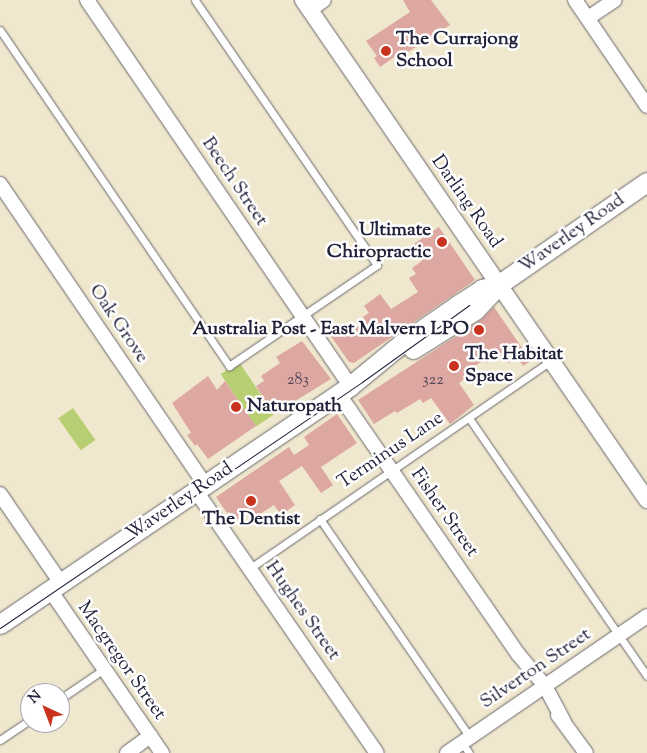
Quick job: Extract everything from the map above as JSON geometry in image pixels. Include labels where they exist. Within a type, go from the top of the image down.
[{"type":"main road","name":"Waverley Road","points":[[0,624],[349,386],[401,344],[456,306],[482,289],[498,285],[645,189]]},
{"type":"street","name":"Beech Street","points":[[86,0],[349,386]]},
{"type":"street","points":[[306,5],[324,0]]},
{"type":"street","points":[[575,0],[647,106]]},
{"type":"street","points":[[588,18],[615,0]]},
{"type":"street","name":"Darling Road","points":[[306,5],[647,500]]},
{"type":"street","name":"Oak Grove","points":[[0,184],[201,487]]},
{"type":"street","name":"Fisher Street","points":[[349,386],[392,471],[586,753]]},
{"type":"street","name":"Hughes Street","points":[[201,487],[249,569],[377,753]]},
{"type":"street","name":"Macgregor Street","points":[[0,494],[104,669],[162,753]]},
{"type":"street","name":"Silverton Street","points":[[447,753],[467,744],[541,689],[647,616]]},
{"type":"street","points":[[127,753],[150,736]]},
{"type":"lane","points":[[0,30],[228,366],[377,265],[195,0]]},
{"type":"lane","name":"Terminus Lane","points":[[249,569],[551,361]]},
{"type":"lane","points":[[469,418],[647,676]]},
{"type":"lane","points":[[320,519],[467,744]]},
{"type":"lane","points":[[70,692],[104,669]]},
{"type":"lane","points":[[0,740],[20,727]]},
{"type":"green space","points":[[239,362],[274,414],[256,427],[221,374]]},
{"type":"green space","points":[[73,408],[95,440],[81,450],[58,418]]},
{"type":"building","points":[[403,0],[431,0],[450,25],[402,56],[400,53],[380,67],[374,58],[377,56],[366,41],[410,12]]},
{"type":"building","points":[[439,227],[475,280],[354,363],[349,362],[330,335],[342,327],[347,334],[365,321],[363,317],[369,313],[364,306],[380,294],[391,309],[418,292],[409,278],[416,274],[412,268],[422,261],[414,244]]},
{"type":"building","points":[[494,307],[531,361],[523,366],[517,357],[508,363],[501,353],[486,363],[484,360],[464,373],[467,377],[459,383],[474,405],[450,424],[431,398],[423,403],[420,399],[374,424],[358,400],[481,320]]},
{"type":"building","points":[[302,341],[331,379],[274,414],[256,386],[264,381],[261,376],[280,363],[276,357]]},
{"type":"building","points":[[208,376],[217,390],[225,381],[256,426],[208,459],[197,444],[195,446],[187,435],[191,433],[172,403]]},
{"type":"building","points":[[337,414],[357,443],[321,467],[333,485],[321,493],[302,466],[279,481],[295,505],[281,515],[274,505],[257,516],[252,510],[235,521],[229,512],[227,513],[216,497],[289,447],[294,455],[309,445],[304,437]]},
{"type":"tram line","points":[[0,628],[362,382],[469,305]]},
{"type":"place","name":"The Currajong School","points":[[386,51]]},
{"type":"place","name":"Ultimate Chiropractic","points":[[442,242]]},
{"type":"place","name":"Australia Post - East Malvern LPO","points":[[479,330]]},
{"type":"place","name":"The Habitat Space","points":[[454,366]]},
{"type":"place","name":"Naturopath","points":[[236,407]]},
{"type":"place","name":"The Dentist","points":[[251,501]]}]
